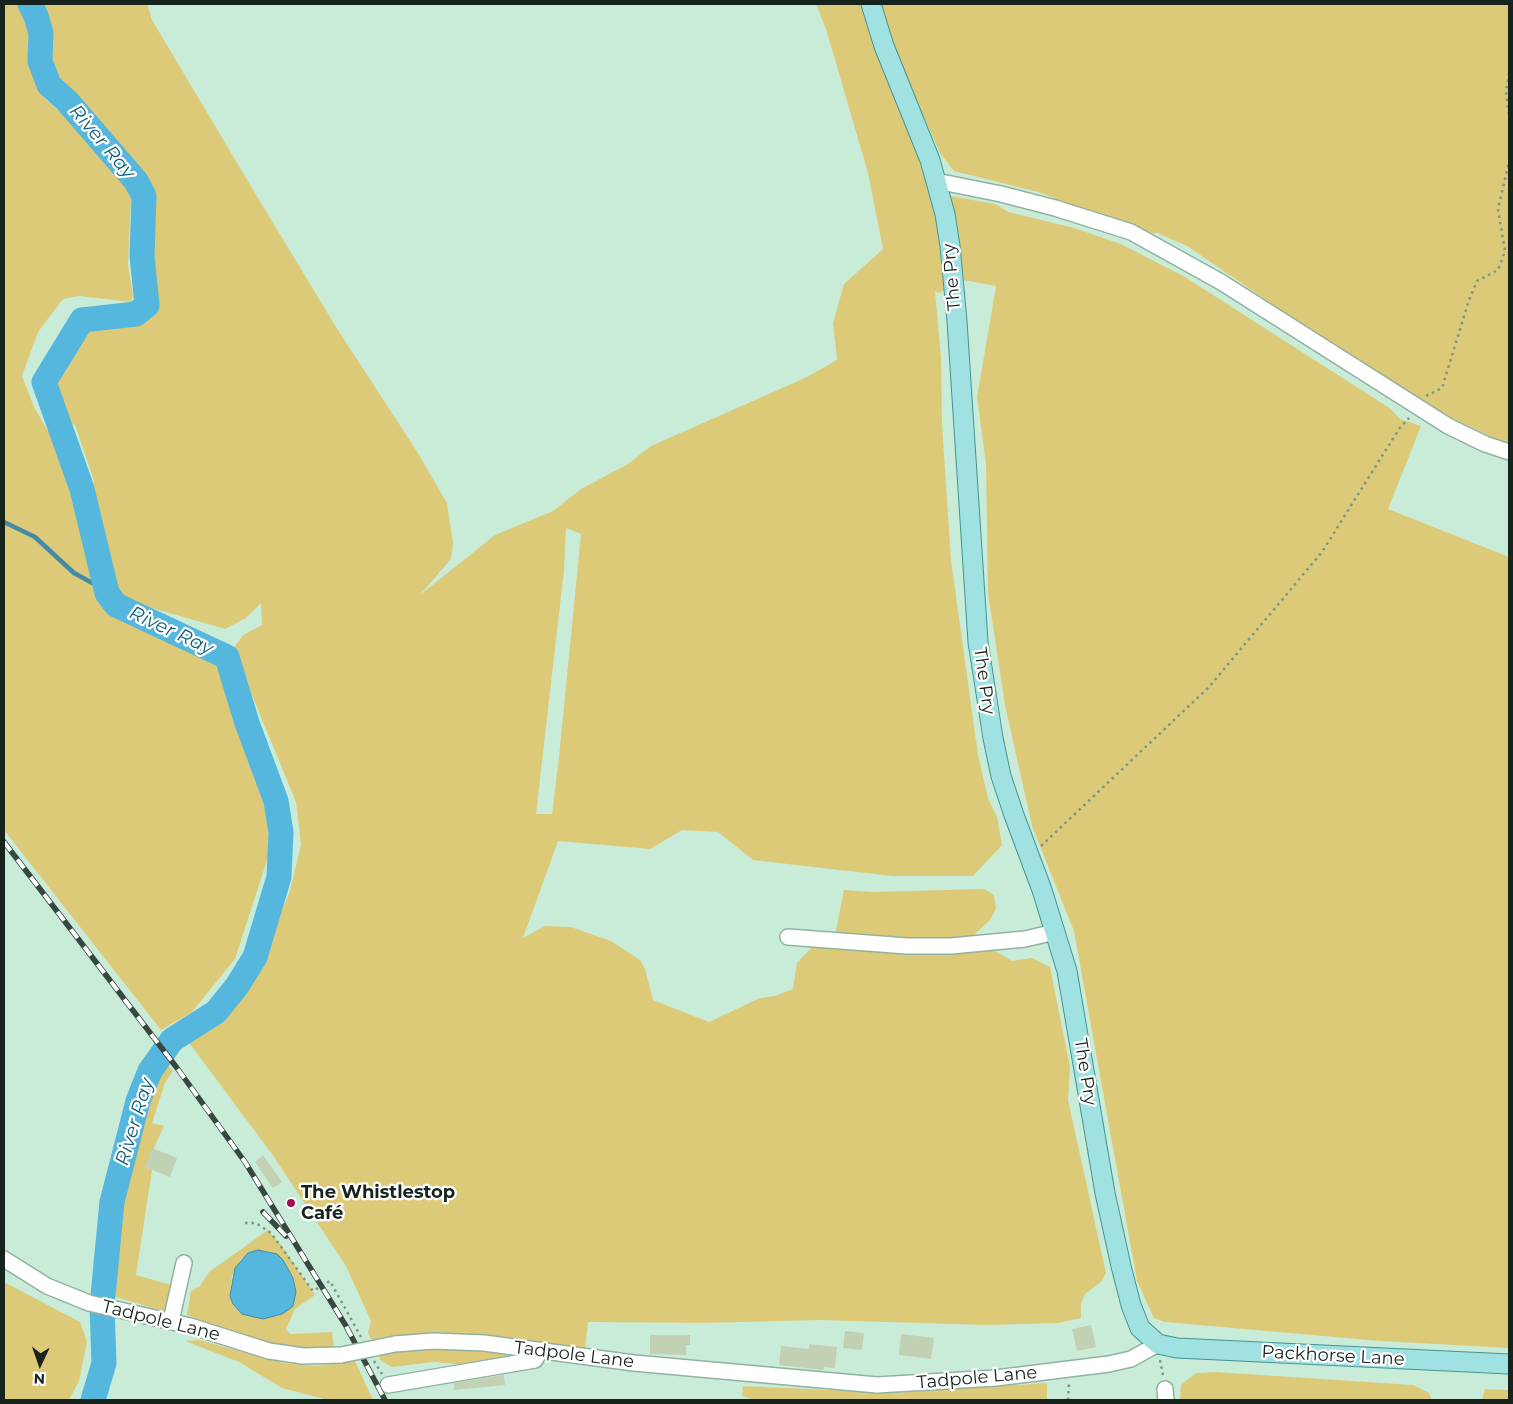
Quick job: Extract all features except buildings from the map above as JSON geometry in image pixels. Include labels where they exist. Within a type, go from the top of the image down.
[{"type":"main road","name":"The Pry","points":[[871,4],[936,181],[950,246],[977,622],[985,692],[1001,776],[1055,932],[1074,1007],[1105,1193],[1120,1266],[1131,1305],[1140,1328],[1158,1344]]},
{"type":"main road","name":"Packhorse Lane","points":[[1158,1344],[1191,1349],[1509,1364]]},
{"type":"street","points":[[936,181],[1046,205],[1131,232],[1221,282],[1421,410],[1485,444],[1509,452]]},
{"type":"street","points":[[788,937],[907,946],[951,946],[1025,939],[1055,932]]},
{"type":"street","name":"Tadpole Lane","points":[[4,1259],[47,1286],[72,1298],[172,1321],[269,1352],[303,1356],[341,1355],[396,1344],[454,1341],[541,1350],[634,1363],[877,1385],[996,1378],[1109,1364],[1131,1359],[1158,1344]]},
{"type":"street","points":[[172,1321],[184,1263]]},
{"type":"street","points":[[388,1385],[536,1360],[541,1350]]},
{"type":"path","points":[[1509,73],[1506,92],[1509,115]]},
{"type":"path","points":[[1028,855],[1043,845],[1209,687],[1322,552],[1399,429],[1421,410],[1427,394],[1442,388],[1469,300],[1477,281],[1498,270],[1505,251],[1498,209],[1509,162]]},
{"type":"path","points":[[245,1224],[256,1223],[271,1233],[313,1291],[330,1282],[362,1338]]},
{"type":"path","points":[[1158,1344],[1165,1395]]},
{"type":"path","points":[[371,1355],[388,1385]]},
{"type":"shaded area","points":[[4,4],[24,4],[32,34],[33,66],[45,99],[75,124],[86,141],[130,190],[131,196],[128,264],[133,295],[131,302],[79,296],[63,299],[38,332],[22,376],[34,407],[64,458],[88,553],[105,600],[222,663],[268,801],[269,854],[235,959],[191,1013],[161,1030],[4,830]]},
{"type":"shaded area","points":[[43,4],[147,4],[152,20],[252,188],[336,327],[416,450],[447,503],[453,543],[451,559],[420,595],[495,535],[553,511],[581,489],[628,464],[651,446],[807,377],[837,360],[833,323],[844,284],[883,249],[868,173],[826,29],[816,4],[863,4],[933,198],[947,289],[939,293],[935,291],[941,357],[942,424],[951,560],[978,755],[988,798],[997,817],[1002,845],[973,876],[892,876],[753,860],[718,832],[682,830],[650,849],[558,841],[523,938],[545,926],[571,927],[611,941],[640,960],[645,969],[653,1000],[709,1022],[760,998],[775,996],[793,989],[797,963],[814,945],[908,950],[994,950],[1012,961],[1032,958],[1050,967],[1070,1067],[1068,1100],[1106,1273],[1101,1282],[1085,1294],[1081,1304],[1081,1318],[1058,1323],[987,1325],[819,1320],[704,1323],[588,1322],[585,1349],[419,1336],[371,1339],[368,1333],[371,1321],[346,1266],[272,1154],[190,1044],[191,1033],[232,1009],[248,987],[289,894],[301,845],[296,802],[233,649],[243,635],[262,625],[261,603],[246,618],[225,629],[131,602],[115,588],[93,500],[94,481],[75,425],[66,421],[48,381],[84,323],[133,322],[149,316],[152,305],[149,189],[144,174],[70,97],[58,77],[49,52],[48,15]],"holes":[[[566,528],[581,534],[552,814],[536,814],[564,570]]]},
{"type":"shaded area","points":[[881,4],[1509,4],[1509,445],[1428,407],[1382,379],[1187,246],[1157,233],[1148,234],[1038,192],[954,171],[940,153],[890,39]]},
{"type":"shaded area","points":[[951,196],[995,204],[1009,212],[1074,228],[1121,244],[1185,277],[1391,409],[1400,419],[1421,426],[1388,509],[1509,557],[1509,1348],[1380,1341],[1165,1322],[1154,1318],[1137,1281],[1074,931],[1032,826],[1005,705],[988,593],[986,464],[977,397],[996,286],[958,279]]},
{"type":"shaded area","points":[[984,889],[994,895],[996,909],[990,920],[972,937],[938,942],[835,935],[844,890],[872,892]]},
{"type":"shaded area","points":[[164,1062],[173,1071],[165,1083],[152,1123],[164,1126],[145,1167],[152,1170],[136,1275],[175,1286],[169,1313],[116,1297],[110,1284],[124,1185],[152,1083]]},
{"type":"shaded area","points":[[268,1230],[284,1249],[315,1295],[295,1309],[286,1329],[290,1334],[332,1332],[334,1347],[290,1347],[259,1343],[187,1315],[191,1291],[200,1286],[209,1272]],"holes":[[[258,1250],[277,1254],[283,1260],[295,1285],[237,1310],[230,1296],[232,1276],[241,1259]]]},
{"type":"shaded area","points":[[4,1282],[80,1322],[87,1342],[79,1381],[69,1400],[4,1400]]},
{"type":"shaded area","points":[[199,1340],[283,1363],[316,1366],[355,1361],[373,1400],[328,1400],[282,1388],[239,1362],[185,1341]]},
{"type":"shaded area","points":[[464,1348],[505,1354],[510,1359],[468,1365],[434,1362],[391,1367],[379,1359],[380,1354],[405,1349]]},
{"type":"shaded area","points":[[1216,1372],[1413,1385],[1429,1393],[1432,1400],[1180,1400],[1181,1385],[1196,1373]]},
{"type":"shaded area","points":[[1047,1383],[1047,1400],[755,1400],[742,1396],[743,1386],[894,1393]]},
{"type":"shaded area","points":[[1485,1389],[1509,1390],[1509,1400],[1482,1400]]},
{"type":"water","points":[[258,1250],[277,1254],[283,1260],[293,1278],[296,1292],[293,1306],[282,1314],[263,1319],[242,1314],[233,1304],[230,1296],[235,1268],[248,1253]]},
{"type":"waterway","name":"River Ray","points":[[30,4],[41,33],[40,61],[49,85],[67,101],[136,181],[144,196],[142,256],[147,305],[136,314],[82,320],[44,382],[82,489],[107,593],[116,605],[227,657],[247,723],[276,801],[281,832],[279,877],[255,957],[237,986],[216,1012],[172,1040],[150,1071],[138,1101],[112,1202],[102,1306],[104,1363],[93,1400]]},
{"type":"waterway","points":[[4,522],[35,537],[74,573],[107,591]]},
{"type":"railway","points":[[4,842],[177,1068],[245,1162],[346,1326],[385,1400]]},
{"type":"railway","points":[[263,1212],[286,1236]]},
{"type":"place","name":"The Whistlestop Café","points":[[291,1203]]}]
